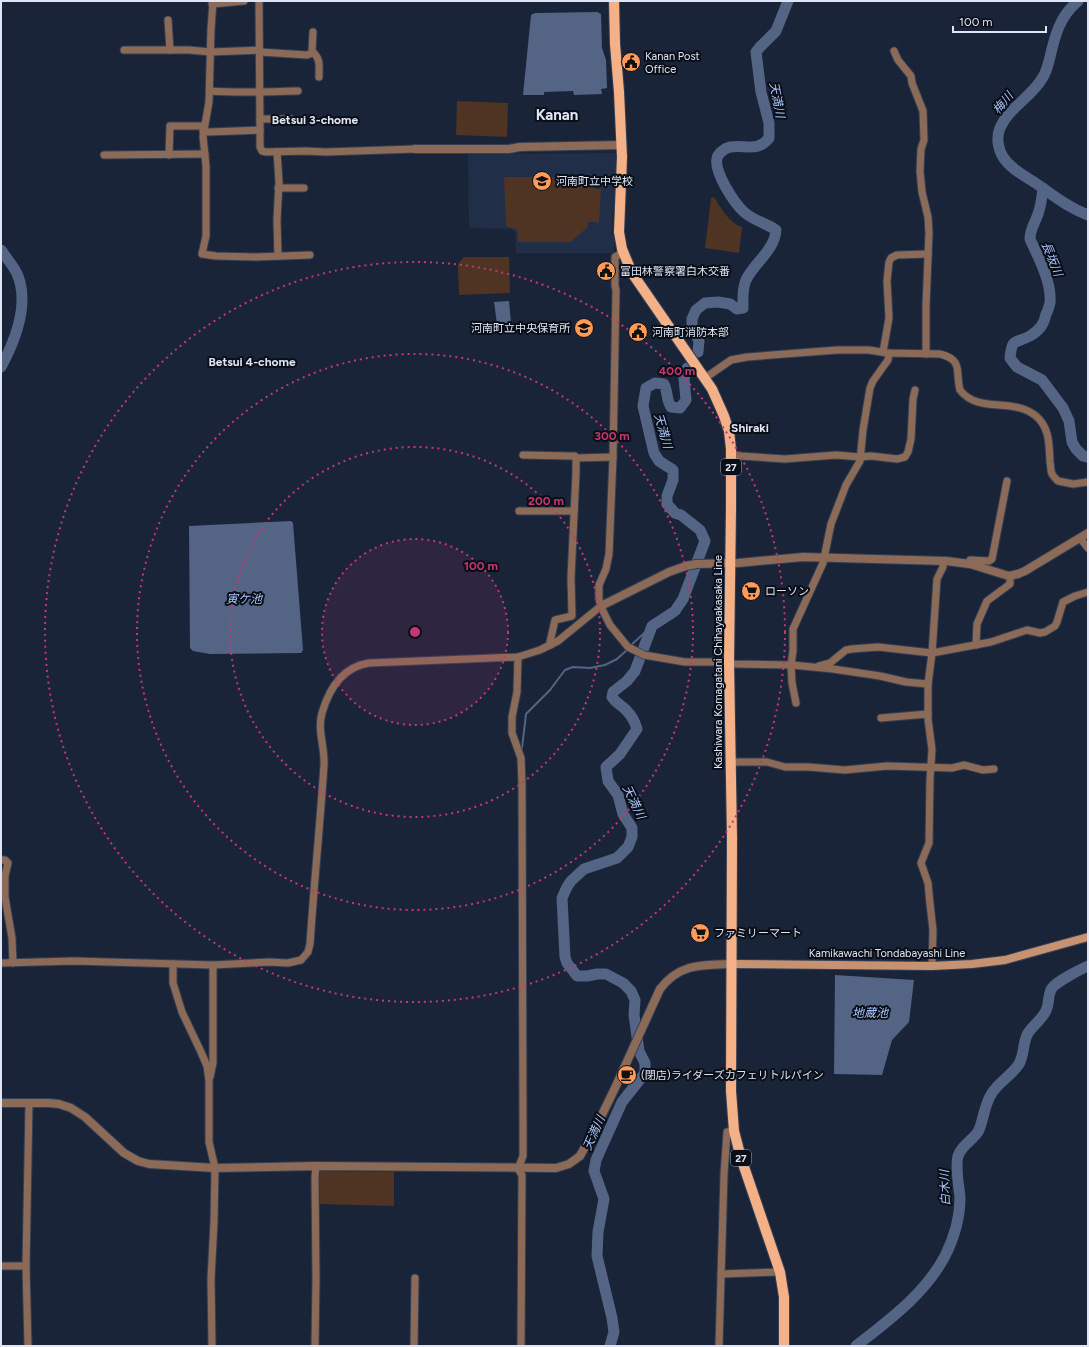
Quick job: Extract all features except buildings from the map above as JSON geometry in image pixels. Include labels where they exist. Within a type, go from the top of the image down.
[{"type":"main road","name":"Kashiwara Komagatani Chihayaakasaka Line","points":[[614,1],[615,44],[622,145],[619,232],[622,252],[632,274],[705,378],[719,402],[729,431],[731,454],[729,662],[732,838],[730,1091],[734,1131],[741,1158],[780,1272],[784,1297],[784,1346]]},
{"type":"main road","name":"Kamikawachi Tondabayashi Line","points":[[732,964],[932,966],[972,964],[1005,960],[1088,937]]},
{"type":"street","points":[[244,1],[212,2],[210,29],[210,91],[204,128],[206,236],[202,254],[224,256],[310,255]]},
{"type":"street","points":[[259,1],[260,147],[262,151],[277,152],[306,150],[325,152],[415,149],[509,149],[520,147],[622,145]]},
{"type":"street","points":[[168,20],[170,50]]},
{"type":"street","points":[[313,32],[313,53]]},
{"type":"street","points":[[124,50],[313,53],[317,55],[319,59],[318,77]]},
{"type":"street","points":[[894,51],[898,60],[911,76],[912,83],[923,111],[924,140],[921,149],[920,171],[922,192],[928,217],[929,234],[926,354]]},
{"type":"street","points":[[210,91],[231,93],[298,91]]},
{"type":"street","points":[[260,119],[291,119]]},
{"type":"street","points":[[169,155],[170,126],[204,128],[208,132],[228,130],[238,132],[260,130]]},
{"type":"street","points":[[277,152],[278,256]]},
{"type":"street","points":[[104,155],[204,154]]},
{"type":"street","points":[[278,188],[304,188]]},
{"type":"street","points":[[622,252],[615,257],[613,457],[609,554],[606,569],[599,585],[598,592],[601,606],[610,625],[628,648],[644,655],[685,662],[729,662],[734,664],[813,667],[880,676],[906,682],[928,684]]},
{"type":"street","points":[[796,703],[792,683],[791,665],[794,624],[825,558],[831,524],[846,486],[860,461],[863,430],[870,388],[873,381],[888,360],[886,352],[889,318],[887,282],[889,262],[891,258],[897,255],[928,254]]},
{"type":"street","points":[[705,378],[731,360],[737,358],[837,350],[869,350],[946,356],[955,361],[958,370],[960,390],[969,398],[977,402],[1018,407],[1025,409],[1037,417],[1046,428],[1052,473],[1058,481],[1073,484],[1088,482]]},
{"type":"street","points":[[731,454],[785,459],[836,456],[871,456],[897,459],[905,456],[908,452],[911,439],[913,399],[915,390]]},
{"type":"street","points":[[523,455],[575,456],[576,458],[613,457]]},
{"type":"street","points":[[551,645],[550,642],[555,620],[572,616],[571,578],[576,458]]},
{"type":"street","points":[[968,564],[970,560],[992,560],[1007,481]]},
{"type":"street","points":[[520,511],[574,511]]},
{"type":"street","points":[[1,964],[74,961],[213,965],[269,962],[295,963],[301,960],[308,952],[310,944],[324,762],[321,720],[326,701],[333,687],[341,676],[353,668],[369,663],[518,657],[551,645],[565,636],[601,606],[677,569],[696,564],[730,563],[792,557],[943,561],[968,564],[1010,576],[1025,571],[1088,533]]},
{"type":"street","points":[[1080,538],[1088,548]]},
{"type":"street","points":[[932,966],[933,930],[928,883],[921,863],[929,843],[930,767],[932,750],[928,714],[928,684],[932,653],[937,579],[943,561]]},
{"type":"street","points":[[976,644],[977,624],[987,601],[1010,584],[1010,576]]},
{"type":"street","points":[[813,667],[830,663],[846,650],[852,649],[878,646],[932,653],[991,642],[1027,630],[1040,633],[1045,632],[1057,622],[1063,602],[1088,592]]},
{"type":"street","points":[[518,657],[517,692],[512,717],[512,733],[521,758],[522,784],[523,1156],[518,1169]]},
{"type":"street","points":[[881,718],[928,714]]},
{"type":"street","points":[[730,762],[767,762],[786,768],[808,767],[845,770],[887,766],[952,768],[964,765],[983,770],[994,769]]},
{"type":"street","points":[[1,860],[5,860],[8,863],[3,876],[12,938],[13,963]]},
{"type":"street","points":[[173,964],[173,983],[182,1012],[207,1066],[209,1081],[210,1142],[215,1168],[212,1346]]},
{"type":"street","points":[[1,1103],[59,1104],[71,1108],[85,1117],[124,1153],[138,1161],[166,1166],[215,1168],[316,1166],[518,1169],[556,1168],[569,1164],[580,1156],[597,1125],[660,989],[679,971],[692,967],[732,964]]},
{"type":"street","points":[[209,1081],[213,1063],[213,965]]},
{"type":"street","points":[[28,1346],[26,1266],[29,1103]]},
{"type":"street","points":[[719,1346],[724,1174],[727,1132],[734,1131]]},
{"type":"street","points":[[315,1346],[316,1166]]},
{"type":"street","points":[[518,1169],[522,1175],[521,1346]]},
{"type":"street","points":[[1,1266],[26,1266]]},
{"type":"street","points":[[721,1274],[780,1272]]},
{"type":"street","points":[[414,1346],[415,1278]]},
{"type":"shaded area","points":[[457,101],[508,103],[507,137],[456,135]]},
{"type":"shaded area","name":"河南町立中学校","points":[[615,153],[615,208],[612,212],[614,253],[516,253],[515,233],[512,229],[470,228],[468,154]]},
{"type":"shaded area","points":[[504,177],[568,177],[568,180],[595,179],[595,189],[601,189],[599,222],[588,222],[588,227],[570,242],[518,242],[518,230],[506,226]]},
{"type":"shaded area","points":[[714,197],[729,219],[742,227],[739,253],[705,248],[711,198]]},
{"type":"shaded area","points":[[464,257],[509,257],[510,293],[459,295],[458,264]]},
{"type":"shaded area","points":[[319,1171],[394,1172],[394,1206],[320,1204]]},
{"type":"water","points":[[597,12],[601,14],[602,48],[606,60],[607,88],[601,89],[602,94],[574,95],[573,91],[544,92],[544,95],[523,95],[531,15],[535,13]]},
{"type":"water","points":[[509,301],[511,323],[497,324],[494,302]]},
{"type":"water","name":"寅ケ池","points":[[291,521],[293,523],[303,650],[301,653],[210,654],[193,651],[190,648],[189,526]]},
{"type":"water","name":"地蔵池","points":[[835,975],[914,980],[909,1022],[892,1040],[882,1075],[834,1074]]},
{"type":"waterway","name":"天満川","points":[[698,352],[699,341],[692,327],[692,319],[696,310],[705,303],[718,302],[730,304],[737,309],[743,308],[743,290],[746,280],[768,250],[775,237],[776,230],[748,215],[735,202],[719,172],[717,157],[728,148],[735,146],[755,147],[764,143],[769,138],[769,123],[761,92],[756,52],[776,31],[788,1]]},
{"type":"waterway","name":"梅川","points":[[1078,1],[1067,13],[1059,26],[1044,75],[1033,90],[1009,114],[1000,128],[998,139],[1001,154],[1013,168],[1054,196],[1080,212],[1088,215]]},
{"type":"waterway","name":"長坂川","points":[[1043,188],[1040,208],[1030,235],[1030,239],[1047,278],[1050,303],[1041,326],[1030,336],[1013,344],[1010,358],[1017,367],[1042,380],[1063,408],[1069,421],[1072,442],[1076,449],[1083,456],[1088,457]]},
{"type":"waterway","points":[[1,250],[17,273],[21,287],[22,299],[19,323],[11,346],[1,367]]},
{"type":"waterway","name":"天満川","points":[[610,1346],[614,1332],[612,1318],[597,1256],[598,1232],[604,1199],[594,1171],[596,1160],[622,1102],[645,1073],[645,1063],[639,1051],[634,1015],[635,1000],[631,991],[623,983],[606,974],[577,976],[567,963],[565,957],[562,898],[571,881],[584,869],[617,858],[628,847],[632,837],[632,828],[623,814],[618,795],[608,781],[606,767],[620,754],[637,729],[630,714],[612,697],[613,692],[627,681],[635,671],[652,626],[675,611],[683,599],[705,541],[700,530],[681,515],[675,513],[667,504],[667,496],[673,480],[673,470],[659,461],[654,453],[643,406],[646,388],[655,383],[664,384],[671,407],[680,408],[686,400],[684,379],[687,368]]},
{"type":"waterway","points":[[630,646],[652,626]]},
{"type":"waterway","points":[[522,748],[526,714],[550,690],[565,670],[573,667],[590,668],[605,665],[617,659],[628,649]]},
{"type":"waterway","name":"白木川","points":[[856,1346],[905,1306],[937,1270],[954,1235],[958,1220],[960,1205],[957,1166],[958,1156],[965,1145],[979,1130],[987,1102],[992,1093],[1019,1064],[1027,1035],[1045,1012],[1048,1006],[1050,993],[1054,985],[1088,966]]},
{"type":"place","name":"Kanan Post Office","points":[[631,62]]},
{"type":"place","name":"河南町立中学校","points":[[542,181]]},
{"type":"place","name":"富田林警察署白木交番","points":[[606,271]]},
{"type":"place","name":"河南町立中央保育所","points":[[584,328]]},
{"type":"place","name":"河南町消防本部","points":[[638,332]]},
{"type":"place","name":"ローソン","points":[[751,591]]},
{"type":"place","name":"ファミリーマート","points":[[700,933]]},
{"type":"place","name":"(閉店)ライダーズカフェリトルパイン","points":[[627,1075]]},
{"type":"district","name":"Kanan","points":[[557,115]]},
{"type":"district","name":"Betsui 3-chome","points":[[315,120]]},
{"type":"district","name":"Betsui 4-chome","points":[[252,362]]},
{"type":"district","name":"Shiraki","points":[[750,428]]}]
